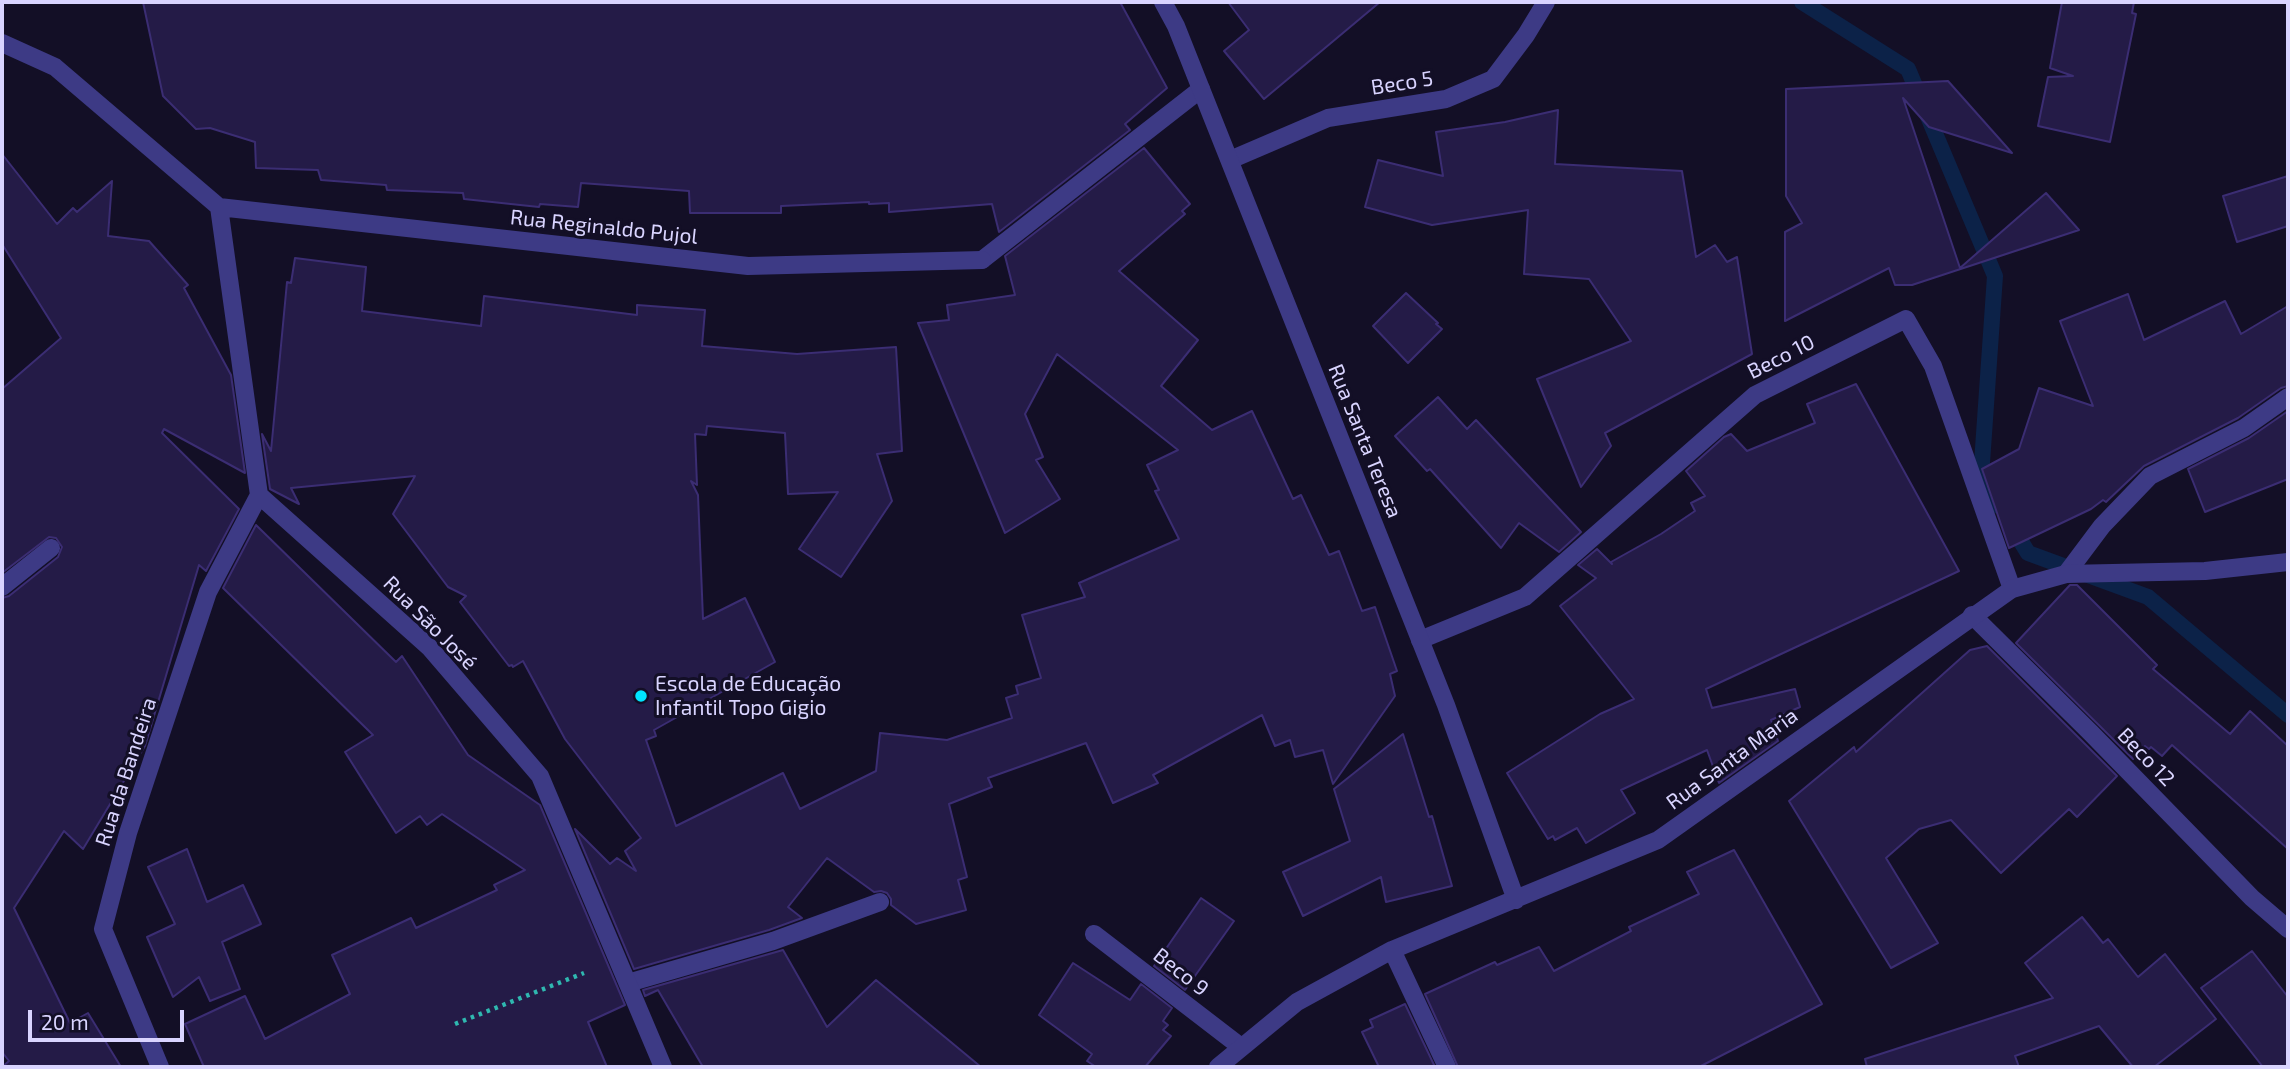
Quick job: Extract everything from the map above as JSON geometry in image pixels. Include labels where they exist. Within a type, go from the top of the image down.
[{"type":"street","name":"Rua Santa Teresa","points":[[1163,2],[1176,26],[1230,160],[1446,705],[1516,900]]},
{"type":"street","name":"Beco 5","points":[[1230,160],[1328,118],[1446,99],[1493,79],[1526,35],[1546,2]]},
{"type":"street","points":[[2,43],[55,67],[219,207],[259,495]]},
{"type":"street","name":"Rua Reginaldo Pujol","points":[[219,207],[747,266],[982,261],[1201,89]]},
{"type":"street","name":"Beco 10","points":[[1420,640],[1525,597],[1755,395],[1906,319],[1933,366],[2012,589]]},
{"type":"street","points":[[2066,575],[2102,526],[2150,476],[2244,428],[2288,397]]},
{"type":"street","name":"Rua São José","points":[[259,495],[429,647],[540,776],[663,1067]]},
{"type":"street","name":"Rua da Bandeira","points":[[160,1067],[103,929],[128,833],[208,592],[259,495]]},
{"type":"street","points":[[2,587],[51,548]]},
{"type":"street","name":"Rua Santa Maria","points":[[1219,1067],[1297,1002],[1392,950],[1658,840],[2012,589],[2066,575],[2205,571],[2288,562]]},
{"type":"street","name":"Beco 12","points":[[1972,615],[2252,898],[2288,929]]},
{"type":"street","points":[[628,983],[773,941],[880,902]]},
{"type":"street","name":"Beco 9","points":[[1094,934],[1241,1047]]},
{"type":"street","points":[[1392,950],[1447,1067]]},
{"type":"path","points":[[455,1024],[619,959]]},
{"type":"building","points":[[143,2],[1120,2],[1167,88],[1125,124],[1130,130],[999,232],[992,204],[889,212],[889,203],[869,202],[781,206],[781,213],[690,213],[689,191],[581,183],[578,207],[540,204],[539,207],[464,199],[463,193],[387,190],[386,185],[321,180],[318,170],[256,168],[255,142],[210,128],[196,129],[163,96]]},
{"type":"building","points":[[1228,2],[1380,2],[1264,99],[1224,51],[1249,30]]},
{"type":"building","points":[[2062,2],[2134,2],[2132,13],[2136,14],[2110,142],[2038,126],[2048,77],[2073,76],[2050,68]]},
{"type":"building","points":[[1948,81],[2012,153],[1929,127],[1903,98],[1960,268],[2046,193],[2079,230],[1912,285],[1895,285],[1889,268],[1785,321],[1785,232],[1802,223],[1786,196],[1786,89]]},
{"type":"building","points":[[1558,110],[1555,164],[1682,171],[1696,257],[1715,245],[1727,262],[1737,257],[1752,354],[1605,433],[1611,446],[1581,487],[1537,379],[1631,341],[1589,279],[1524,274],[1528,210],[1432,225],[1365,207],[1378,160],[1443,176],[1436,132],[1505,122]]},
{"type":"building","points":[[1144,148],[1190,204],[1182,211],[1185,214],[1119,271],[1198,340],[1161,386],[1212,430],[1252,411],[1293,499],[1301,495],[1329,555],[1339,551],[1362,611],[1375,607],[1397,671],[1390,674],[1395,696],[1333,784],[1323,750],[1295,757],[1290,740],[1275,746],[1262,715],[1153,775],[1158,783],[1113,803],[1086,743],[988,778],[992,787],[949,804],[967,877],[958,880],[966,910],[916,924],[891,905],[887,893],[874,892],[827,858],[788,907],[802,918],[634,969],[575,829],[610,864],[617,858],[636,871],[625,851],[641,838],[565,739],[523,661],[513,667],[509,666],[460,602],[466,596],[448,587],[393,514],[415,476],[291,488],[299,504],[270,489],[262,434],[271,451],[287,282],[291,283],[295,258],[366,267],[362,311],[481,326],[484,296],[637,315],[637,305],[705,310],[702,346],[797,354],[896,347],[902,451],[877,454],[892,501],[841,577],[799,549],[838,492],[788,494],[785,433],[707,426],[706,435],[695,434],[697,485],[691,481],[698,495],[703,619],[745,598],[775,662],[654,730],[656,736],[646,740],[676,826],[783,773],[800,809],[876,771],[880,733],[947,740],[1012,718],[1006,698],[1018,694],[1016,686],[1041,678],[1022,615],[1085,597],[1079,583],[1179,539],[1155,491],[1159,490],[1147,465],[1178,450],[1057,354],[1025,414],[1043,457],[1036,460],[1060,499],[1005,533],[918,323],[949,320],[947,305],[1015,295],[1005,256]]},
{"type":"building","points":[[2,154],[57,224],[73,208],[77,212],[112,181],[108,236],[149,241],[188,285],[184,288],[231,375],[245,473],[164,429],[162,433],[239,509],[206,571],[199,565],[145,746],[83,849],[64,831],[14,908],[70,1023],[88,1013],[121,1067],[2,1067],[9,1061],[2,1052],[2,598],[9,596],[58,557],[62,547],[56,538],[49,537],[2,573],[2,389],[61,338],[2,244]]},
{"type":"building","points":[[2288,176],[2288,226],[2237,242],[2223,196]]},
{"type":"building","points":[[1406,293],[1442,329],[1408,363],[1373,326]]},
{"type":"building","points":[[2128,294],[2144,340],[2225,301],[2241,334],[2288,306],[2288,386],[2238,418],[2144,466],[2106,502],[2103,500],[2091,509],[2009,548],[1982,469],[2019,449],[2039,388],[2093,406],[2060,321]]},
{"type":"building","points":[[1856,384],[1959,571],[1706,689],[1712,708],[1795,689],[1800,707],[1771,720],[1778,741],[1719,783],[1707,750],[1621,790],[1635,813],[1586,843],[1577,828],[1555,840],[1553,836],[1548,839],[1507,773],[1600,714],[1634,699],[1560,606],[1596,578],[1578,565],[1597,549],[1612,564],[1611,562],[1695,511],[1691,503],[1705,496],[1686,471],[1724,437],[1731,434],[1747,451],[1815,423],[1807,404]]},
{"type":"building","points":[[1438,397],[1467,429],[1476,420],[1581,532],[1559,552],[1519,523],[1501,548],[1430,469],[1427,471],[1395,436]]},
{"type":"building","points":[[2288,411],[2288,479],[2205,512],[2188,469],[2249,438]]},
{"type":"building","points":[[256,525],[396,662],[402,656],[468,755],[540,805],[625,1005],[588,1022],[607,1067],[204,1067],[185,1024],[245,996],[265,1039],[350,994],[332,955],[411,918],[416,928],[497,890],[494,885],[525,870],[442,814],[427,825],[420,816],[396,833],[345,752],[373,735],[223,588]]},
{"type":"building","points":[[2070,585],[2077,585],[2157,665],[2153,669],[2230,734],[2250,711],[2288,746],[2288,849],[2172,745],[2162,756],[2151,747],[2149,749],[2145,746],[2133,759],[2016,643]]},
{"type":"building","points":[[1987,646],[2117,776],[2077,817],[2069,809],[2001,873],[1951,820],[1919,829],[1886,858],[1938,943],[1891,968],[1789,801],[1854,747],[1856,752],[1970,650]]},
{"type":"building","points":[[1403,734],[1429,817],[1432,816],[1452,886],[1386,902],[1381,877],[1303,916],[1283,872],[1350,841],[1334,789]]},
{"type":"building","points":[[187,849],[207,902],[243,885],[261,924],[222,942],[240,989],[210,1001],[199,977],[173,997],[147,937],[175,924],[148,867]]},
{"type":"building","points":[[1734,850],[1822,1004],[1699,1067],[1458,1067],[1425,994],[1495,962],[1497,965],[1539,947],[1554,971],[1631,931],[1629,927],[1699,894],[1687,872]]},
{"type":"building","points":[[1201,898],[1234,921],[1185,990],[1154,966]]},
{"type":"building","points":[[2082,917],[2103,943],[2108,939],[2138,977],[2165,954],[2216,1019],[2154,1067],[2133,1067],[2099,1026],[2015,1056],[2019,1067],[1867,1067],[1865,1059],[2053,998],[2025,963]]},
{"type":"building","points":[[783,950],[827,1027],[876,980],[981,1067],[703,1067],[658,990],[645,996],[643,990]]},
{"type":"building","points":[[2252,951],[2288,997],[2288,1067],[2263,1067],[2201,988]]},
{"type":"building","points":[[1073,963],[1130,1000],[1141,984],[1172,1008],[1163,1021],[1168,1025],[1163,1030],[1171,1036],[1145,1067],[1096,1067],[1087,1061],[1092,1054],[1039,1015]]},
{"type":"building","points":[[1405,1004],[1435,1067],[1379,1067],[1362,1032],[1373,1027],[1370,1020]]},
{"type":"waterway","points":[[1802,2],[1908,69],[1995,276],[1981,477],[1999,506]]},
{"type":"waterway","points":[[2011,525],[2028,553],[2148,597],[2288,715]]},
{"type":"place","name":"Escola de Educação Infantil Topo Gigio","points":[[641,696]]}]
